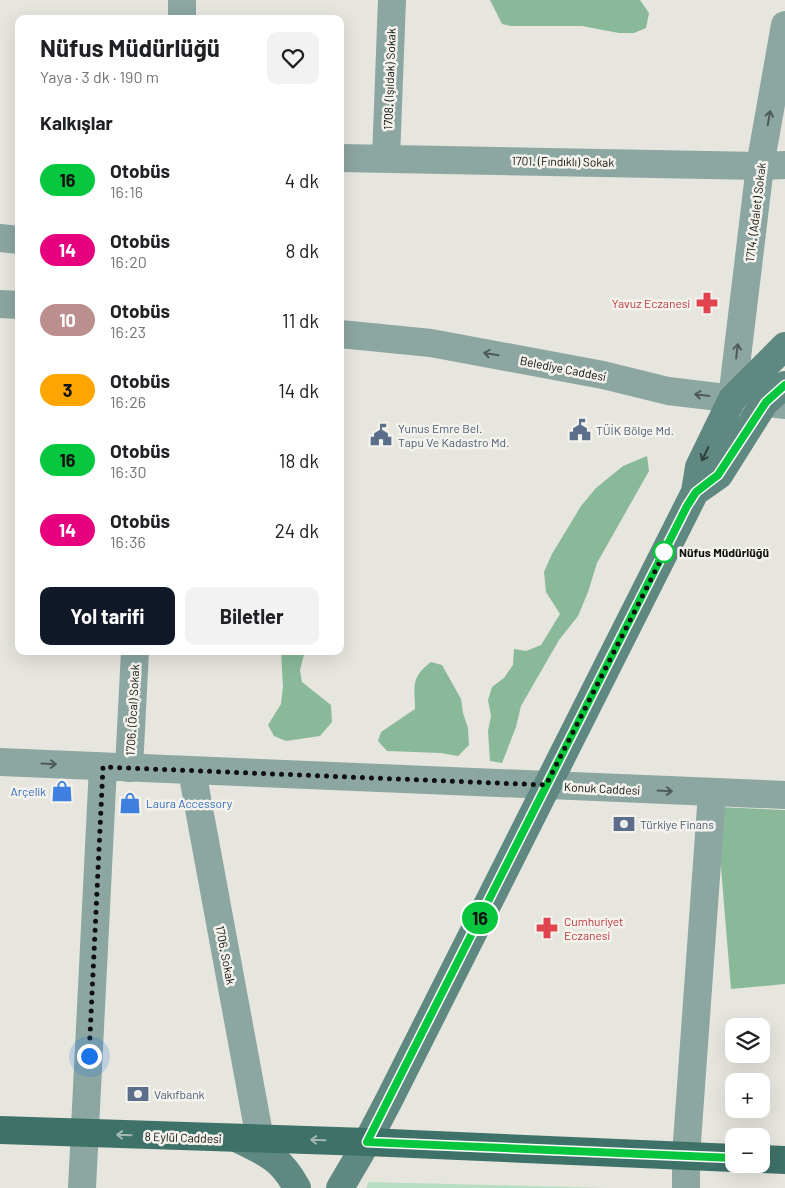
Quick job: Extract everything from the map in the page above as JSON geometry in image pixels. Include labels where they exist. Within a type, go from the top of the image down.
[{"type":"main road","points":[[340,1188],[367,1142],[546,785],[696,492],[699,466],[732,399],[785,346]]},
{"type":"main road","points":[[696,492],[718,475],[779,398]]},
{"type":"main road","name":"8 Eylül Caddesi","points":[[0,1130],[367,1142],[725,1158]]},
{"type":"main road","points":[[249,1138],[286,1168],[297,1188]]},
{"type":"main road","points":[[770,1159],[785,1160]]},
{"type":"street","points":[[182,0],[182,15]]},
{"type":"street","name":"1708. (Işıldak) Sokak","points":[[386,158],[392,0]]},
{"type":"street","name":"1714. (Adalet) Sokak","points":[[732,399],[772,165],[785,25]]},
{"type":"street","name":"1701. (Fındıklı) Sokak","points":[[344,158],[772,165]]},
{"type":"street","points":[[0,238],[15,240]]},
{"type":"street","points":[[0,304],[15,305]]},
{"type":"street","name":"Belediye Caddesi","points":[[344,334],[431,343],[603,375],[668,391],[732,399],[779,398]]},
{"type":"street","name":"1706. (Öcal) Sokak","points":[[82,1188],[116,767],[135,655]]},
{"type":"street","name":"Konuk Caddesi","points":[[0,762],[785,795]]},
{"type":"street","name":"1706. Sokak","points":[[192,771],[249,1138]]},
{"type":"street","points":[[686,1188],[686,1156],[712,793]]},
{"type":"green space","points":[[490,0],[640,0],[649,13],[646,28],[634,33],[619,33],[582,26],[511,26],[502,24]]},
{"type":"green space","points":[[647,456],[649,471],[597,563],[578,616],[559,640],[521,706],[516,727],[502,763],[490,761],[488,731],[491,716],[488,700],[492,687],[504,678],[513,665],[514,649],[526,651],[541,645],[560,614],[546,592],[544,572],[552,554],[581,506],[596,488],[623,466]]},
{"type":"green space","points":[[281,655],[304,655],[300,670],[302,682],[331,705],[332,722],[320,736],[286,741],[274,736],[268,725],[281,704],[283,687]]},
{"type":"green space","points":[[431,662],[442,665],[461,699],[468,728],[469,745],[458,756],[441,753],[387,751],[378,741],[381,732],[415,709],[415,683],[420,673]]},
{"type":"green space","points":[[716,807],[785,810],[785,984],[731,989]]},
{"type":"green space","points":[[369,1182],[608,1188],[366,1188]]},
{"type":"bus line","name":"16","points":[[725,1158],[367,1142],[687,506],[696,492],[718,475],[766,402],[785,385]]},
{"type":"place","name":"Yavuz Eczanesi","points":[[707,303]]},
{"type":"place","name":"TÜİK Bölge Md.","points":[[580,430]]},
{"type":"place","name":"Yunus Emre Bel. Tapu Ve Kadastro Md.","points":[[381,435]]},
{"type":"place","name":"Nüfus Müdürlüğü","points":[[664,552]]},
{"type":"place","name":"Arçelik","points":[[62,791]]},
{"type":"place","name":"Laura Accessory","points":[[130,803]]},
{"type":"place","name":"Türkiye Finans","points":[[624,824]]},
{"type":"place","name":"Cumhuriyet Eczanesi","points":[[547,928]]},
{"type":"place","name":"Vakıfbank","points":[[138,1094]]},
{"type":"route","points":[[89,1056],[103,767],[546,785],[668,546],[664,552]]}]
